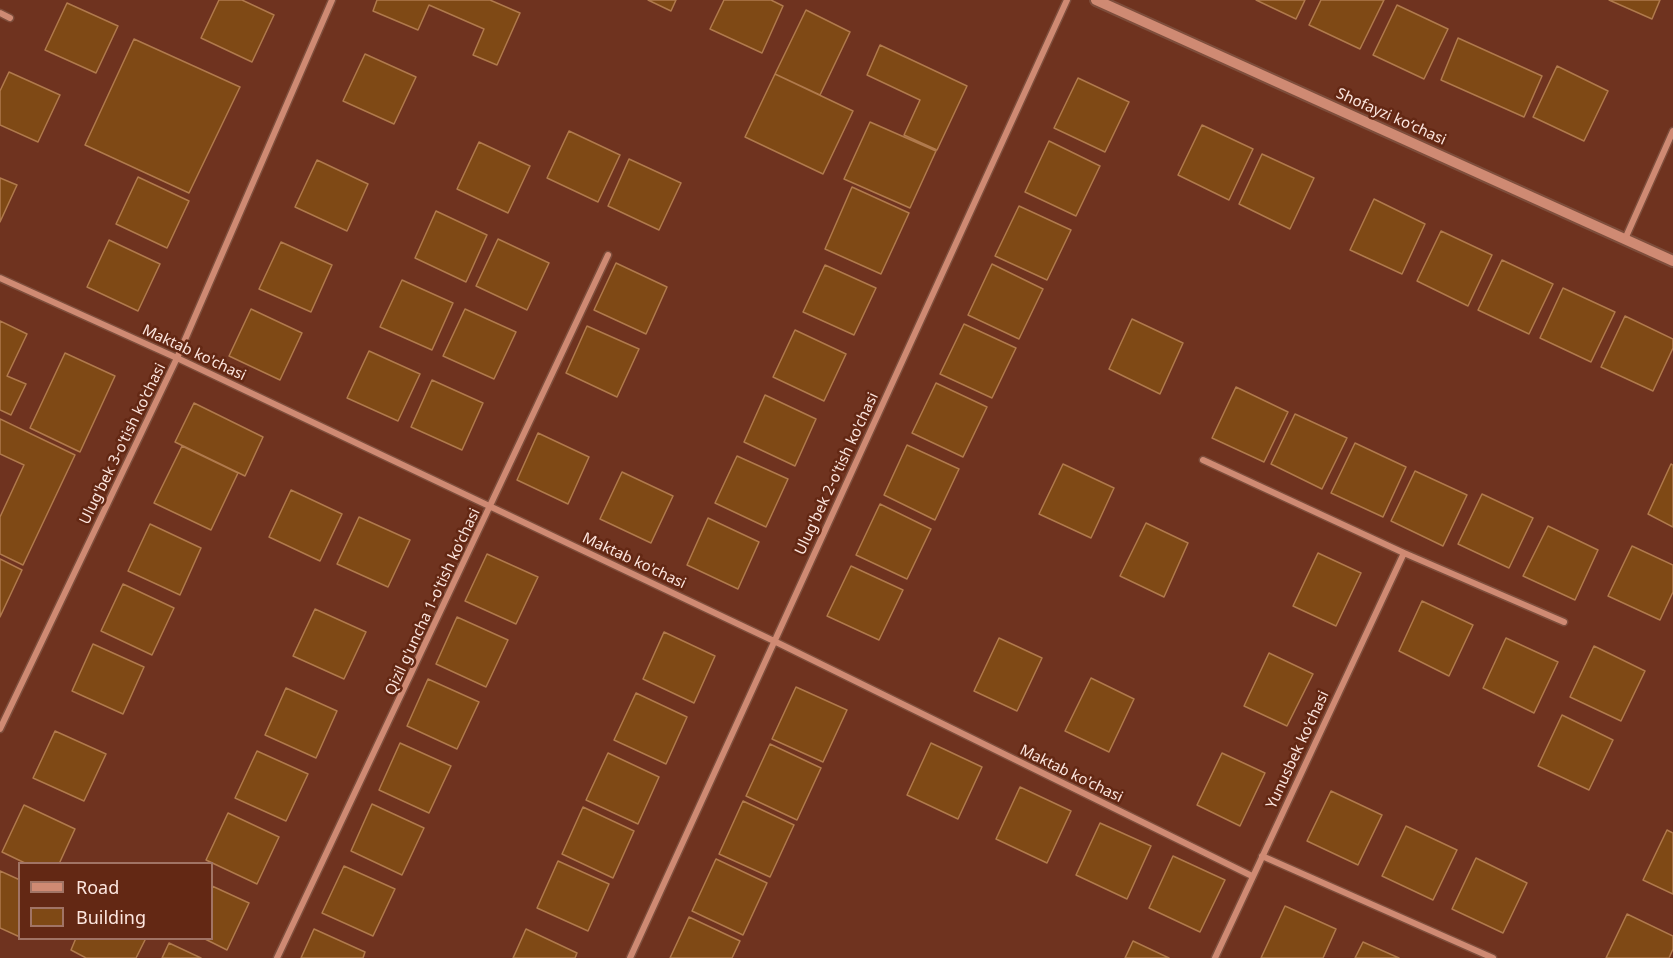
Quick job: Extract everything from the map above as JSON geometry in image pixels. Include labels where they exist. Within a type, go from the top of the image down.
[{"type":"street","name":"Ulug'bek 3-o'tish ko'chasi","points":[[0,729],[177,358],[332,0]]},
{"type":"street","name":"Ulug'bek 2-o'tish ko'chasi","points":[[630,958],[1067,0]]},
{"type":"street","name":"Shofayzi koʻchasi","points":[[1096,0],[1673,261]]},
{"type":"street","points":[[0,14],[10,18]]},
{"type":"street","points":[[1625,239],[1673,131]]},
{"type":"street","name":"Qizil g'uncha 1-o'tish ko'chasi","points":[[277,958],[608,255]]},
{"type":"street","name":"Maktab ko'chasi","points":[[0,278],[177,358],[774,641],[1252,876]]},
{"type":"street","points":[[1203,460],[1404,553],[1564,622]]},
{"type":"street","name":"Yunusbek ko'chasi","points":[[1215,958],[1404,553]]},
{"type":"street","points":[[1262,856],[1493,958]]},
{"type":"building","points":[[219,0],[242,0],[274,15],[252,62],[201,38]]},
{"type":"building","points":[[377,0],[490,0],[520,13],[497,65],[473,55],[484,29],[429,5],[418,30],[373,11]]},
{"type":"building","points":[[648,0],[676,0],[671,11]]},
{"type":"building","points":[[724,0],[771,0],[783,6],[762,53],[710,29]]},
{"type":"building","points":[[1256,0],[1305,0],[1296,19]]},
{"type":"building","points":[[1321,0],[1384,0],[1360,49],[1309,25]]},
{"type":"building","points":[[1609,0],[1660,0],[1652,19]]},
{"type":"building","points":[[67,3],[118,26],[96,73],[45,50]]},
{"type":"building","points":[[1397,5],[1448,29],[1424,79],[1373,55]]},
{"type":"building","points":[[806,10],[850,32],[820,95],[775,74]]},
{"type":"building","points":[[1458,38],[1542,76],[1524,117],[1441,80]]},
{"type":"building","points":[[134,39],[240,87],[189,193],[85,145]]},
{"type":"building","points":[[880,45],[967,86],[937,150],[904,135],[920,100],[867,75]]},
{"type":"building","points":[[365,54],[416,77],[394,124],[343,101]]},
{"type":"building","points":[[1557,66],[1608,91],[1584,141],[1533,117]]},
{"type":"building","points":[[9,72],[60,95],[38,142],[0,125],[0,91]]},
{"type":"building","points":[[775,74],[853,111],[823,174],[745,137]]},
{"type":"building","points":[[1078,78],[1129,102],[1105,152],[1054,128]]},
{"type":"building","points":[[870,122],[936,151],[910,208],[844,179]]},
{"type":"building","points":[[1202,125],[1253,149],[1229,200],[1178,175]]},
{"type":"building","points":[[569,131],[620,155],[598,202],[547,178]]},
{"type":"building","points":[[1049,141],[1100,166],[1076,216],[1025,192]]},
{"type":"building","points":[[479,142],[530,166],[508,213],[457,189]]},
{"type":"building","points":[[1262,154],[1314,178],[1290,229],[1239,204]]},
{"type":"building","points":[[629,159],[681,183],[659,230],[608,206]]},
{"type":"building","points":[[317,160],[368,184],[347,231],[295,207]]},
{"type":"building","points":[[138,177],[189,201],[167,248],[116,224]]},
{"type":"building","points":[[0,178],[17,185],[0,222]]},
{"type":"building","points":[[852,187],[909,213],[881,274],[825,249]]},
{"type":"building","points":[[1374,199],[1425,224],[1402,274],[1350,250]]},
{"type":"building","points":[[1019,206],[1071,230],[1047,280],[995,256]]},
{"type":"building","points":[[436,211],[487,235],[466,282],[415,258]]},
{"type":"building","points":[[1441,231],[1492,255],[1468,306],[1417,281]]},
{"type":"building","points":[[498,239],[549,263],[527,310],[476,286]]},
{"type":"building","points":[[109,240],[160,264],[138,311],[87,287]]},
{"type":"building","points":[[281,242],[332,265],[311,312],[259,289]]},
{"type":"building","points":[[1502,260],[1553,284],[1529,334],[1478,310]]},
{"type":"building","points":[[616,263],[667,287],[646,334],[594,310]]},
{"type":"building","points":[[992,264],[1043,289],[1019,339],[968,315]]},
{"type":"building","points":[[825,265],[876,288],[854,335],[803,312]]},
{"type":"building","points":[[402,280],[453,303],[432,350],[380,327]]},
{"type":"building","points":[[1563,288],[1615,312],[1591,362],[1540,338]]},
{"type":"building","points":[[251,309],[302,333],[280,380],[229,356]]},
{"type":"building","points":[[465,309],[516,332],[494,379],[443,356]]},
{"type":"building","points":[[1625,316],[1673,339],[1673,348],[1653,391],[1601,367]]},
{"type":"building","points":[[1132,319],[1183,343],[1160,394],[1109,369]]},
{"type":"building","points":[[0,321],[27,334],[7,376],[26,384],[11,415],[0,410]]},
{"type":"building","points":[[964,324],[1016,348],[992,398],[940,374]]},
{"type":"building","points":[[587,326],[639,349],[617,397],[566,373]]},
{"type":"building","points":[[795,330],[846,354],[824,401],[773,377]]},
{"type":"building","points":[[369,351],[420,374],[398,421],[347,398]]},
{"type":"building","points":[[65,353],[115,376],[80,452],[30,428]]},
{"type":"building","points":[[432,380],[483,403],[462,450],[411,427]]},
{"type":"building","points":[[936,383],[987,407],[963,457],[912,433]]},
{"type":"building","points":[[1236,387],[1288,412],[1264,462],[1212,438]]},
{"type":"building","points":[[765,395],[816,419],[795,466],[744,442]]},
{"type":"building","points":[[194,403],[263,437],[245,476],[175,442]]},
{"type":"building","points":[[1295,414],[1347,438],[1322,489],[1271,464]]},
{"type":"building","points":[[0,419],[75,455],[23,565],[0,554],[0,517],[24,465],[0,454]]},
{"type":"building","points":[[538,433],[589,457],[568,504],[517,480]]},
{"type":"building","points":[[1355,443],[1406,467],[1383,517],[1331,493]]},
{"type":"building","points":[[907,445],[959,469],[935,520],[884,495]]},
{"type":"building","points":[[182,446],[238,473],[211,530],[154,503]]},
{"type":"building","points":[[737,456],[788,479],[766,527],[715,503]]},
{"type":"building","points":[[1063,464],[1114,488],[1091,538],[1039,514]]},
{"type":"building","points":[[1671,464],[1673,465],[1673,527],[1648,514]]},
{"type":"building","points":[[1415,471],[1467,495],[1443,546],[1391,521]]},
{"type":"building","points":[[622,472],[673,496],[651,543],[600,519]]},
{"type":"building","points":[[291,490],[342,514],[320,561],[269,537]]},
{"type":"building","points":[[1482,494],[1533,518],[1509,568],[1458,544]]},
{"type":"building","points":[[880,504],[931,529],[907,579],[856,555]]},
{"type":"building","points":[[359,517],[410,540],[388,587],[337,564]]},
{"type":"building","points":[[708,518],[759,542],[738,589],[687,565]]},
{"type":"building","points":[[1146,523],[1188,543],[1164,597],[1120,576]]},
{"type":"building","points":[[150,524],[201,548],[180,595],[128,571]]},
{"type":"building","points":[[1548,526],[1598,550],[1575,600],[1523,576]]},
{"type":"building","points":[[1632,546],[1673,565],[1673,592],[1660,620],[1608,596]]},
{"type":"building","points":[[1318,553],[1361,573],[1336,626],[1293,606]]},
{"type":"building","points":[[487,554],[538,577],[516,624],[465,601]]},
{"type":"building","points":[[0,559],[22,570],[0,617]]},
{"type":"building","points":[[851,566],[903,590],[879,640],[827,616]]},
{"type":"building","points":[[123,584],[174,608],[152,655],[101,631]]},
{"type":"building","points":[[1422,601],[1473,625],[1449,676],[1399,651]]},
{"type":"building","points":[[315,609],[366,632],[344,679],[293,656]]},
{"type":"building","points":[[457,617],[508,640],[486,687],[436,664]]},
{"type":"building","points":[[664,632],[715,656],[694,703],[643,679]]},
{"type":"building","points":[[999,638],[1042,658],[1017,711],[974,691]]},
{"type":"building","points":[[1506,638],[1558,662],[1534,713],[1483,688]]},
{"type":"building","points":[[93,644],[144,667],[123,714],[72,691]]},
{"type":"building","points":[[1594,646],[1645,671],[1621,721],[1570,697]]},
{"type":"building","points":[[1269,653],[1313,674],[1287,726],[1244,706]]},
{"type":"building","points":[[1091,678],[1134,699],[1109,752],[1065,731]]},
{"type":"building","points":[[428,679],[479,702],[457,749],[407,726]]},
{"type":"building","points":[[796,687],[847,710],[823,762],[772,739]]},
{"type":"building","points":[[286,688],[337,711],[316,758],[265,735]]},
{"type":"building","points":[[636,693],[687,717],[666,764],[614,740]]},
{"type":"building","points":[[1562,715],[1613,740],[1589,790],[1538,766]]},
{"type":"building","points":[[55,731],[106,754],[84,801],[33,778]]},
{"type":"building","points":[[400,743],[451,766],[429,813],[379,790]]},
{"type":"building","points":[[931,743],[982,767],[958,819],[907,795]]},
{"type":"building","points":[[770,744],[821,768],[797,820],[746,796]]},
{"type":"building","points":[[257,751],[308,774],[286,821],[235,798]]},
{"type":"building","points":[[608,753],[659,777],[638,824],[586,800]]},
{"type":"building","points":[[1222,753],[1265,773],[1240,826],[1197,805]]},
{"type":"building","points":[[1020,787],[1071,811],[1047,863],[996,839]]},
{"type":"building","points":[[1331,791],[1382,815],[1358,865],[1307,841]]},
{"type":"building","points":[[743,801],[794,825],[770,877],[719,854]]},
{"type":"building","points":[[372,804],[424,828],[402,875],[351,851]]},
{"type":"building","points":[[24,805],[75,829],[60,862],[23,862],[2,852]]},
{"type":"building","points":[[583,807],[634,831],[613,878],[562,854]]},
{"type":"building","points":[[228,813],[279,837],[257,884],[206,860]]},
{"type":"building","points":[[1100,823],[1151,846],[1127,899],[1076,875]]},
{"type":"building","points":[[1406,826],[1457,850],[1433,900],[1382,876]]},
{"type":"building","points":[[1667,830],[1673,833],[1673,894],[1643,880]]},
{"type":"building","points":[[1173,856],[1225,880],[1200,932],[1149,908]]},
{"type":"building","points":[[1476,858],[1527,883],[1503,933],[1452,909]]},
{"type":"building","points":[[716,859],[767,883],[743,935],[692,911]]},
{"type":"building","points":[[558,861],[609,884],[588,931],[537,908]]},
{"type":"building","points":[[344,866],[395,889],[373,936],[322,913]]},
{"type":"building","points":[[0,871],[18,879],[18,936],[0,928]]},
{"type":"building","points":[[213,886],[249,903],[227,950],[207,940],[213,940]]},
{"type":"building","points":[[1285,906],[1336,929],[1323,958],[1261,958]]},
{"type":"building","points":[[1627,914],[1673,936],[1673,949],[1669,958],[1606,958]]},
{"type":"building","points":[[689,917],[740,941],[732,958],[670,958]]},
{"type":"building","points":[[314,929],[365,952],[363,958],[301,958]]},
{"type":"building","points":[[526,929],[577,953],[575,958],[513,958]]},
{"type":"building","points":[[75,940],[145,940],[136,958],[86,958],[71,950]]},
{"type":"building","points":[[1133,941],[1169,958],[1125,958]]},
{"type":"building","points":[[1363,942],[1399,958],[1355,958]]},
{"type":"building","points":[[169,943],[201,958],[162,958]]}]
